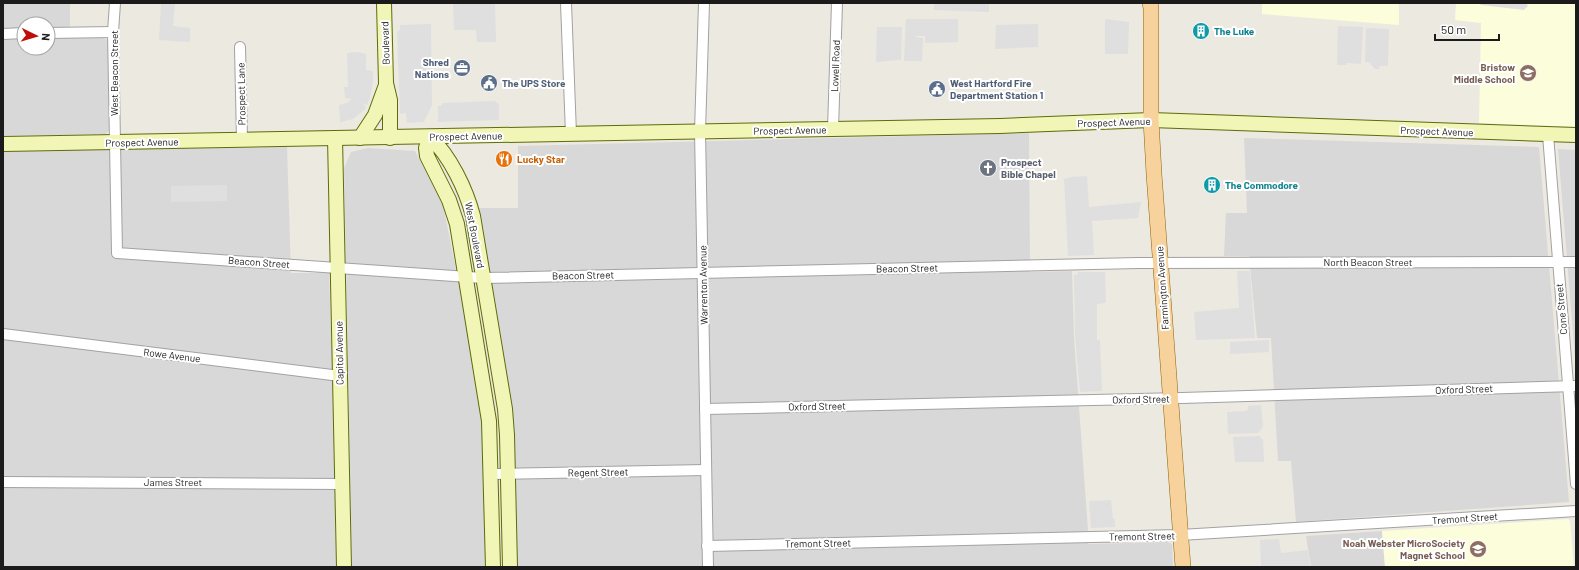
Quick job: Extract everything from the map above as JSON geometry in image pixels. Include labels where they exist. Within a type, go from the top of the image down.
[{"type":"main road","name":"Boulevard","points":[[384,3],[386,83],[390,100],[390,138]]},
{"type":"main road","name":"Farmington Avenue","points":[[1152,5],[1151,120],[1160,263],[1183,567]]},
{"type":"main road","name":"Boulevard","points":[[360,138],[379,108],[386,83]]},
{"type":"main road","name":"Prospect Avenue","points":[[3,144],[1000,126],[1151,120],[1576,135]]},
{"type":"main road","name":"West Boulevard","points":[[430,137],[426,152],[453,209],[483,379],[488,421],[491,474],[493,567]]},
{"type":"main road","name":"West Boulevard","points":[[430,137],[440,147],[467,196],[473,216],[500,376],[508,435],[510,567]]},
{"type":"main road","name":"Capitol Avenue","points":[[335,138],[344,567]]},
{"type":"main road","points":[[483,379],[500,376]]},
{"type":"street","name":"West Beacon Street","points":[[114,142],[113,32],[115,3]]},
{"type":"street","points":[[566,3],[571,134]]},
{"type":"street","name":"Warrenton Avenue","points":[[704,3],[700,131],[708,567]]},
{"type":"street","name":"Lowell Road","points":[[834,129],[837,3]]},
{"type":"street","points":[[56,33],[113,32]]},
{"type":"street","points":[[3,34],[16,33]]},
{"type":"street","name":"Prospect Lane","points":[[240,47],[242,140]]},
{"type":"street","name":"Cone Street","points":[[1548,135],[1557,262],[1572,386],[1576,484]]},
{"type":"street","name":"Beacon Street","points":[[114,142],[117,253],[483,278],[1160,263]]},
{"type":"street","name":"North Beacon Street","points":[[1160,263],[1576,262]]},
{"type":"street","name":"Rowe Avenue","points":[[3,334],[340,376]]},
{"type":"street","name":"Oxford Street","points":[[705,409],[1170,398],[1572,386]]},
{"type":"street","name":"Regent Street","points":[[491,474],[706,470]]},
{"type":"street","name":"James Street","points":[[3,482],[342,484]]},
{"type":"street","name":"Tremont Street","points":[[707,546],[1180,535],[1576,511]]},
{"type":"shaded area","points":[[3,3],[70,3],[70,38],[104,38],[107,40],[109,130],[106,134],[3,136]]},
{"type":"shaded area","points":[[161,3],[175,3],[173,26],[190,28],[190,42],[159,40]]},
{"type":"shaded area","points":[[453,3],[495,3],[496,42],[477,42],[476,30],[454,30]]},
{"type":"shaded area","points":[[934,3],[989,3],[989,12],[934,10]]},
{"type":"shaded area","points":[[1262,3],[1399,3],[1399,25],[1262,14]]},
{"type":"shaded area","name":"Bristow Middle School","points":[[1456,3],[1576,3],[1576,127],[1479,123],[1481,23],[1455,20]]},
{"type":"shaded area","points":[[1479,3],[1526,3],[1528,6],[1524,10],[1481,5]]},
{"type":"shaded area","points":[[906,19],[958,19],[958,42],[925,43],[925,36],[916,36],[923,38],[922,61],[904,61]]},
{"type":"shaded area","points":[[1105,19],[1129,22],[1128,54],[1105,54]]},
{"type":"shaded area","points":[[431,24],[432,105],[424,122],[407,123],[406,113],[400,114],[397,32],[400,30],[400,25]]},
{"type":"shaded area","points":[[1038,24],[1038,47],[995,49],[996,25]]},
{"type":"shaded area","points":[[1338,26],[1363,27],[1361,64],[1347,63],[1347,65],[1337,65]]},
{"type":"shaded area","points":[[877,27],[902,27],[901,60],[876,62]]},
{"type":"shaded area","points":[[1366,28],[1389,29],[1388,66],[1380,66],[1379,69],[1375,69],[1369,62],[1365,62]]},
{"type":"shaded area","points":[[358,52],[366,54],[366,70],[373,71],[373,82],[367,105],[361,103],[366,107],[364,110],[353,119],[340,122],[339,105],[347,103],[352,99],[345,98],[344,87],[348,87],[347,53]]},
{"type":"shaded area","points":[[495,101],[499,105],[499,120],[438,122],[438,106],[441,106],[443,103]]},
{"type":"shaded area","points":[[1029,133],[1030,272],[1072,271],[1074,338],[1088,544],[1168,542],[1172,544],[1173,567],[516,567],[486,260],[479,208],[518,208],[518,146]]},
{"type":"shaded area","points":[[1244,138],[1539,147],[1569,502],[1296,522],[1291,461],[1278,461],[1271,338],[1257,338],[1249,256],[1224,256],[1226,213],[1247,213]]},
{"type":"shaded area","points":[[287,147],[291,273],[329,273],[333,384],[336,567],[3,567],[3,151]]},
{"type":"shaded area","points":[[368,148],[415,151],[443,205],[480,389],[486,442],[488,567],[352,567],[344,168],[351,152]]},
{"type":"shaded area","points":[[1558,149],[1576,150],[1576,370]]},
{"type":"shaded area","points":[[1087,176],[1089,207],[1141,202],[1138,218],[1092,221],[1094,255],[1068,256],[1064,179]]},
{"type":"shaded area","points":[[227,185],[227,201],[171,202],[171,186]]},
{"type":"shaded area","points":[[1237,271],[1250,271],[1255,338],[1196,340],[1194,312],[1239,308]]},
{"type":"shaded area","points":[[1078,272],[1105,272],[1106,303],[1097,304],[1097,340],[1100,340],[1102,391],[1080,392],[1075,335],[1074,275],[1077,275]]},
{"type":"shaded area","points":[[1269,340],[1269,352],[1230,354],[1230,342]]},
{"type":"shaded area","points":[[1261,405],[1263,427],[1258,433],[1228,434],[1227,412],[1246,411],[1248,406]]},
{"type":"shaded area","points":[[1260,436],[1261,439],[1263,439],[1264,462],[1235,462],[1233,437]]},
{"type":"shaded area","points":[[1111,500],[1115,527],[1091,528],[1089,501]]},
{"type":"shaded area","name":"Noah Webster MicroSociety Magnet School","points":[[1568,519],[1570,521],[1574,567],[1385,567],[1382,531]]},
{"type":"shaded area","points":[[1382,531],[1385,567],[1311,567],[1306,536]]},
{"type":"shaded area","points":[[1279,539],[1281,553],[1308,550],[1310,567],[1261,567],[1260,540]]},
{"type":"place","name":"The Luke","points":[[1201,31]]},
{"type":"place","name":"Shred Nations","points":[[462,68]]},
{"type":"place","name":"Bristow Middle School","points":[[1528,73]]},
{"type":"place","name":"The UPS Store","points":[[489,83]]},
{"type":"place","name":"West Hartford Fire Department Station 1","points":[[937,89]]},
{"type":"place","name":"Lucky Star","points":[[504,159]]},
{"type":"place","name":"Prospect Bible Chapel","points":[[988,168]]},
{"type":"place","name":"The Commodore","points":[[1212,185]]},
{"type":"place","name":"Noah Webster MicroSociety Magnet School","points":[[1478,549]]}]
